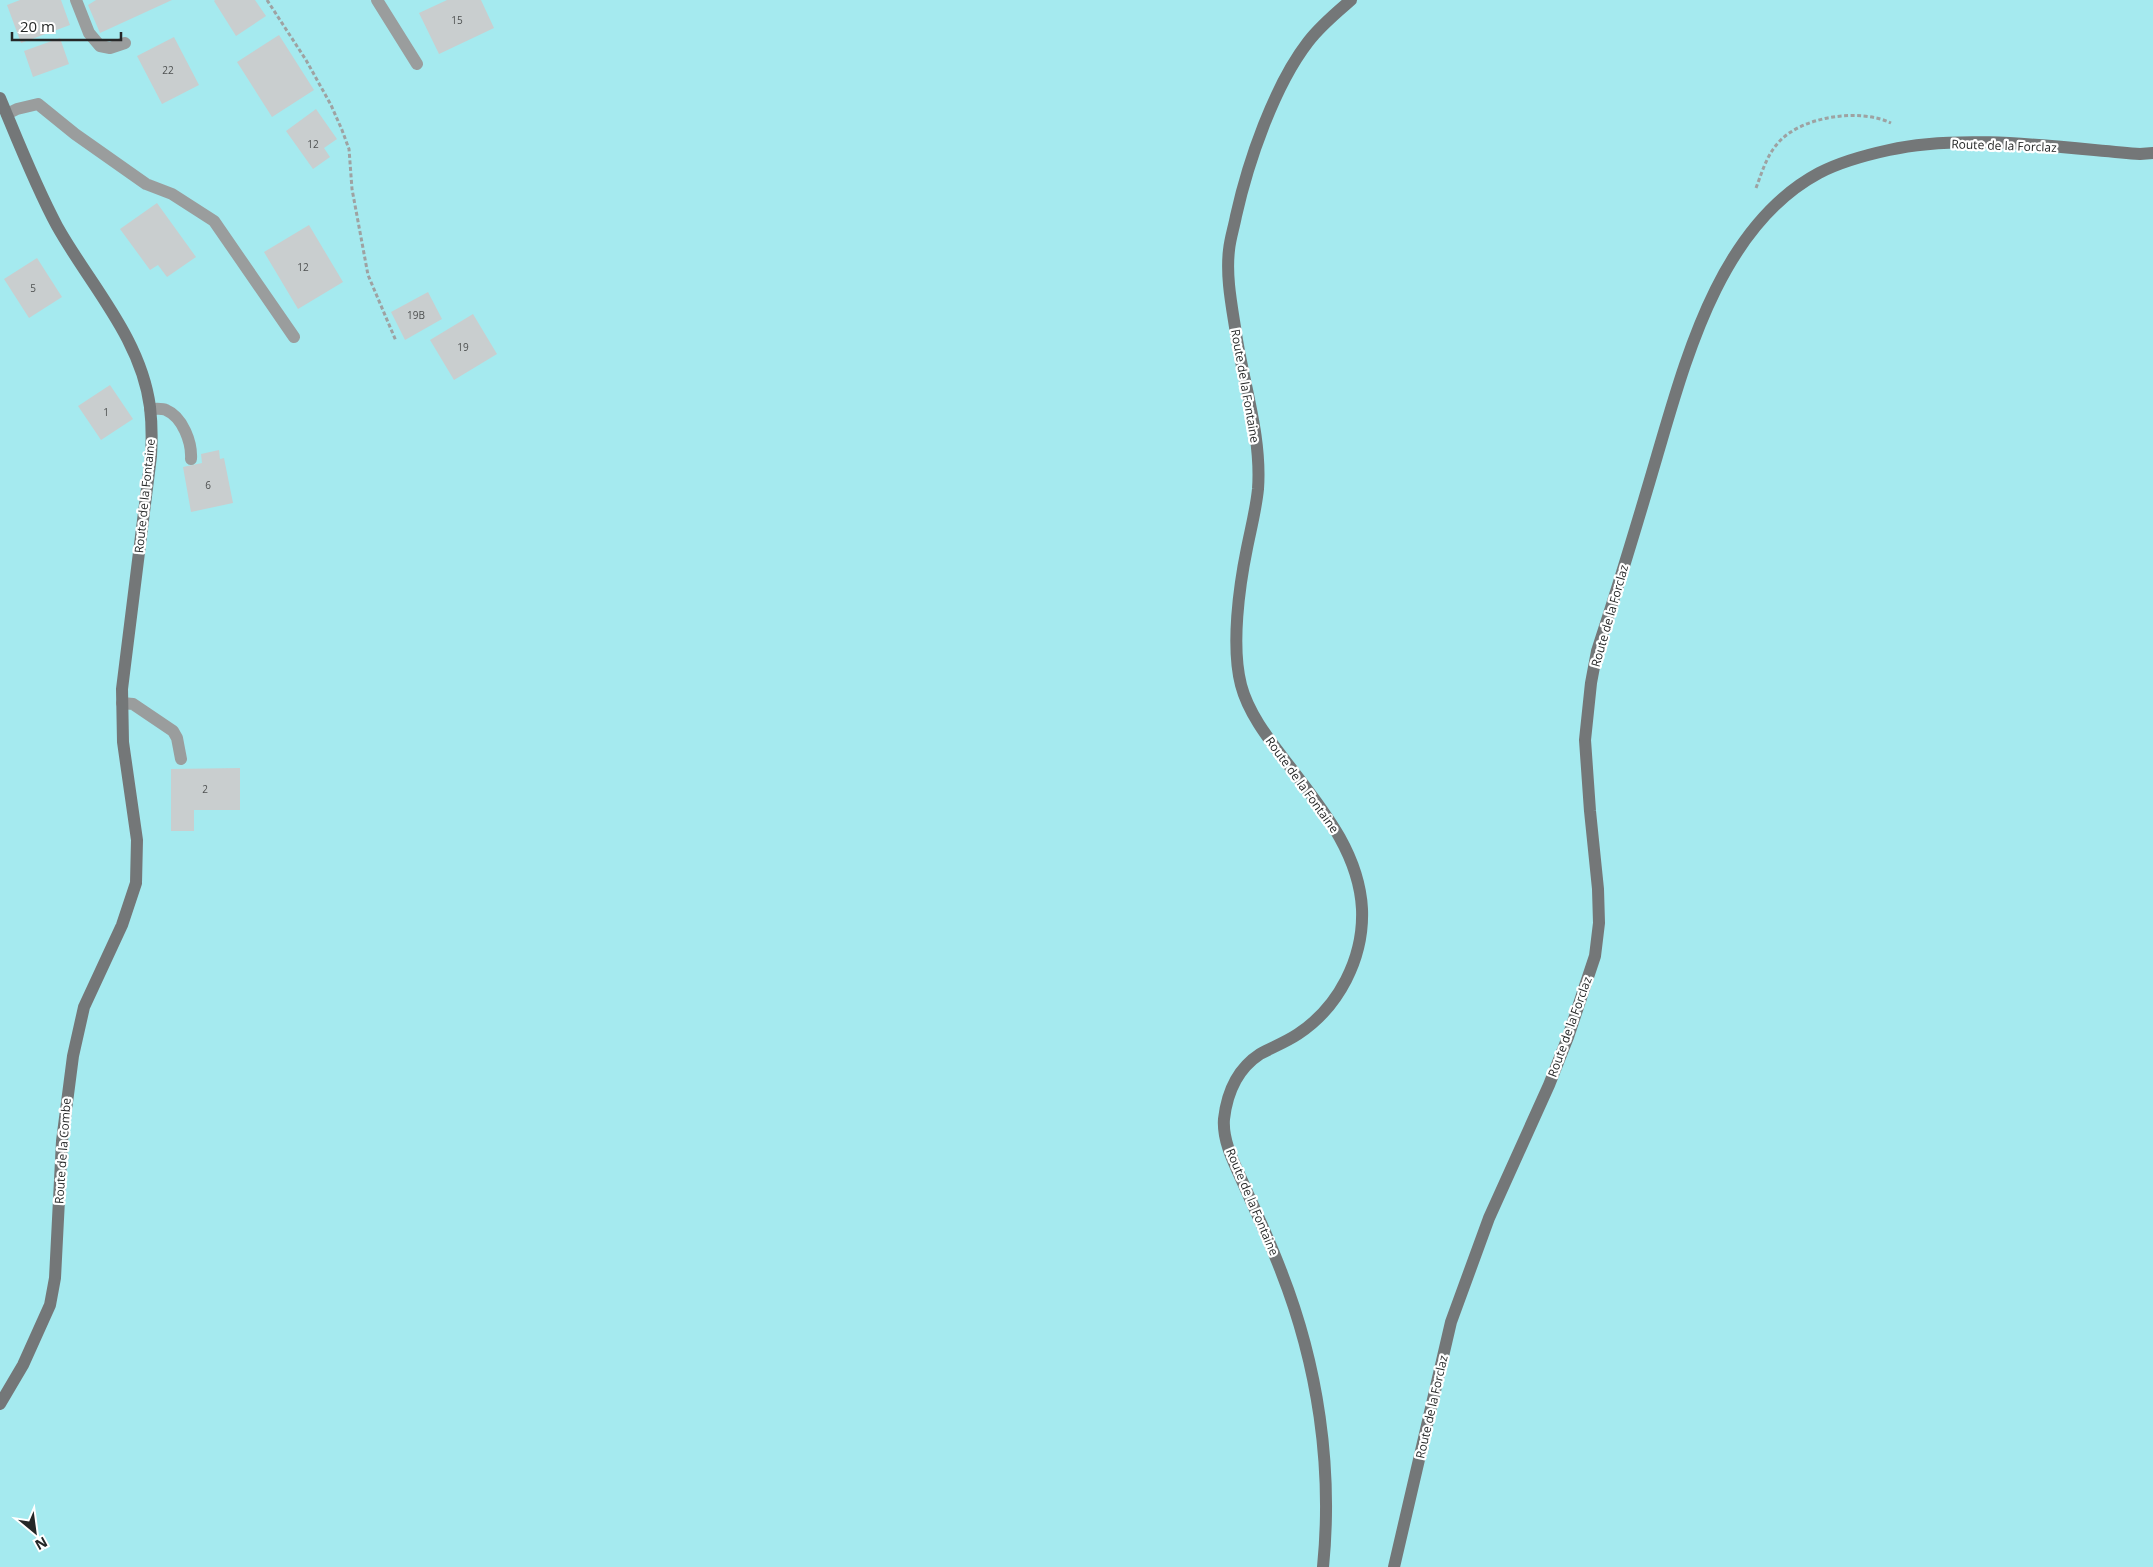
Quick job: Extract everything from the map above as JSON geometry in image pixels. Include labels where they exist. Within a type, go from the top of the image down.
[{"type":"street","points":[[76,0],[89,33],[100,46],[110,48],[125,43]]},
{"type":"street","points":[[377,0],[417,64]]},
{"type":"street","name":"Route de la Fontaine","points":[[1323,1567],[1326,1491],[1324,1448],[1311,1367],[1299,1323],[1282,1274],[1229,1152],[1223,1126],[1231,1087],[1243,1069],[1258,1055],[1299,1033],[1318,1019],[1334,1000],[1351,972],[1360,937],[1362,911],[1359,884],[1350,856],[1332,824],[1268,739],[1255,717],[1240,682],[1238,658],[1239,600],[1258,487],[1258,459],[1235,330],[1229,281],[1229,249],[1242,192],[1276,96],[1298,55],[1311,37],[1351,0]]},
{"type":"street","name":"Route de la Fontaine","points":[[0,98],[57,226],[125,335],[144,383],[150,409],[151,456],[122,689],[123,742],[138,840],[136,883],[131,897]]},
{"type":"street","points":[[7,114],[17,109],[38,104],[146,184],[172,194],[214,221],[294,337]]},
{"type":"street","name":"Route de la Forclaz","points":[[1394,1567],[1454,1314],[1489,1218],[1549,1085],[1568,1037],[1595,956],[1598,923],[1598,889],[1585,740],[1591,683],[1597,651],[1681,377],[1699,323],[1720,280],[1744,243],[1770,212],[1794,190],[1819,173],[1851,160],[1890,150],[1930,145],[1975,143],[2140,154],[2153,153]]},
{"type":"street","points":[[150,409],[166,410],[174,415],[188,437],[192,449],[191,459]]},
{"type":"street","points":[[122,703],[133,704],[173,731],[177,738],[181,759]]},
{"type":"street","name":"Route de la Combe","points":[[0,1404],[23,1365],[50,1305],[54,1288],[58,1250],[62,1141],[73,1056],[84,1007],[114,944],[131,897]]},
{"type":"path","points":[[267,0],[306,60],[331,104],[342,130],[349,149],[352,189],[368,275],[396,341]]},
{"type":"shaded area","points":[[0,0],[2153,0],[2153,1567],[0,1567]]},
{"type":"building","points":[[20,0],[61,0],[70,25],[21,43],[7,5]]},
{"type":"building","points":[[96,0],[172,0],[100,33],[88,5]]},
{"type":"building","points":[[215,0],[255,0],[266,16],[236,36]]},
{"type":"building","points":[[447,0],[481,0],[494,28],[439,54],[419,13]]},
{"type":"building","points":[[279,35],[314,90],[272,117],[237,62]]},
{"type":"building","points":[[174,37],[199,85],[162,104],[137,56]]},
{"type":"building","points":[[60,38],[69,64],[33,77],[24,51]]},
{"type":"building","points":[[316,109],[337,139],[324,148],[330,157],[313,169],[286,131]]},
{"type":"building","points":[[157,203],[196,257],[167,277],[158,265],[150,270],[120,229]]},
{"type":"building","points":[[309,225],[343,282],[298,309],[264,252]]},
{"type":"building","points":[[37,258],[62,297],[29,318],[4,279]]},
{"type":"building","points":[[428,292],[442,319],[405,340],[391,312]]},
{"type":"building","points":[[473,314],[497,354],[454,380],[430,340]]},
{"type":"building","points":[[110,385],[133,419],[101,440],[78,406]]},
{"type":"building","points":[[219,450],[220,459],[224,458],[233,503],[191,512],[183,467],[202,463],[201,454]]},
{"type":"building","points":[[240,768],[240,810],[194,810],[194,831],[171,831],[171,769]]}]
